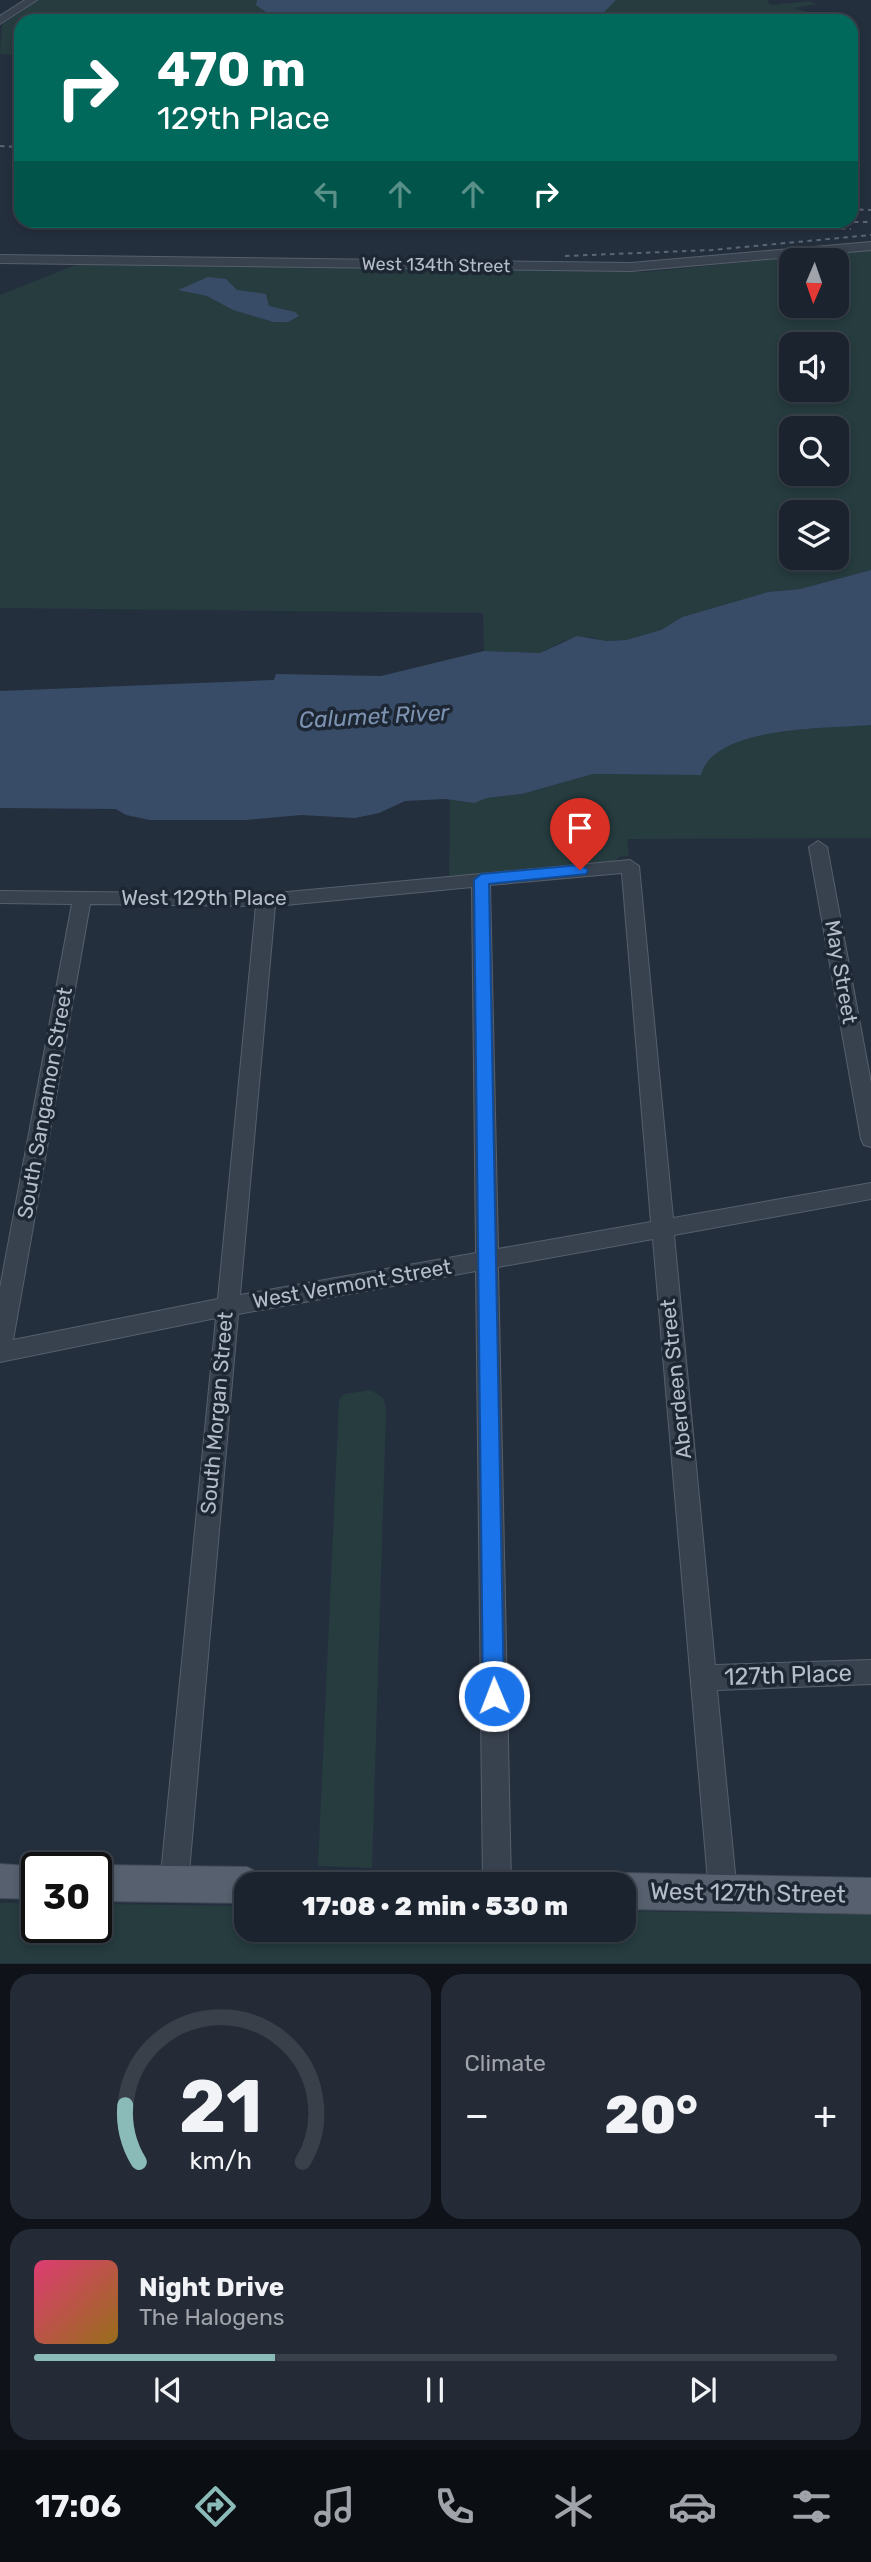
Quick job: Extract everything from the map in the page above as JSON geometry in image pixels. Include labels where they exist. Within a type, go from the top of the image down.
[{"type":"main road","points":[[0,1881],[21,1882]]},
{"type":"main road","points":[[112,1883],[234,1885]]},
{"type":"main road","name":"West 127th Street","points":[[636,1891],[871,1895]]},
{"type":"street","points":[[0,22],[32,0]]},
{"type":"street","name":"West 134th Street","points":[[0,259],[631,267],[871,246]]},
{"type":"street","name":"May Street","points":[[818,847],[871,1139]]},
{"type":"street","name":"West 129th Place","points":[[0,897],[266,900],[630,866]]},
{"type":"street","name":"Aberdeen Street","points":[[630,866],[723,1893]]},
{"type":"street","points":[[481,880],[496,1872]]},
{"type":"street","name":"South Sangamon Street","points":[[0,1351],[82,898]]},
{"type":"street","name":"South Morgan Street","points":[[174,1884],[266,900]]},
{"type":"street","name":"West Vermont Street","points":[[0,1351],[487,1259],[871,1191]]},
{"type":"street","name":"127th Place","points":[[705,1678],[871,1672]]},
{"type":"green space","points":[[37,0],[769,0],[767,2],[772,5],[810,1],[816,4],[794,8],[815,14],[17,14]]},
{"type":"green space","points":[[14,16],[14,55],[0,54],[2,25]]},
{"type":"green space","points":[[871,249],[871,570],[800,589],[768,592],[682,617],[661,630],[626,640],[607,641],[590,637],[563,641],[540,653],[484,651],[483,613],[0,608],[0,295],[78,264],[646,272],[779,258],[779,318],[849,318],[849,251]]},
{"type":"green space","points":[[871,725],[871,838],[627,839],[629,856],[619,857],[613,863],[449,876],[450,800],[473,803],[487,798],[522,794],[593,774],[700,775],[710,759],[727,747],[749,738],[801,729]]},
{"type":"green space","points":[[371,1390],[384,1399],[386,1412],[372,1868],[318,1866],[339,1401],[344,1394]]},
{"type":"green space","points":[[0,1903],[21,1903],[21,1943],[112,1943],[112,1904],[234,1906],[234,1942],[636,1942],[636,1911],[871,1915],[871,1963],[0,1963]]},
{"type":"water","points":[[257,0],[616,0],[604,12],[592,14],[269,14],[256,5]]},
{"type":"water","points":[[208,277],[226,279],[237,290],[266,294],[269,306],[295,312],[299,316],[288,322],[274,322],[233,310],[207,296],[178,290]]},
{"type":"water","name":"Calumet River","points":[[871,570],[871,725],[801,729],[749,738],[727,747],[710,759],[701,775],[593,774],[522,794],[487,798],[474,803],[445,799],[405,801],[379,813],[355,818],[301,815],[245,820],[150,820],[126,815],[116,809],[0,808],[0,691],[274,680],[276,674],[381,676],[484,651],[540,653],[577,636],[607,641],[626,640],[661,630],[682,617],[768,592],[800,589]]},
{"type":"railway","points":[[0,146],[14,147]]},
{"type":"railway","points":[[858,209],[871,210]]},
{"type":"railway","points":[[858,222],[871,222]]},
{"type":"railway","points":[[825,228],[851,229]]},
{"type":"railway","points":[[565,256],[712,250],[871,235]]},
{"type":"route","points":[[494,1696],[481,880],[580,870]]}]
